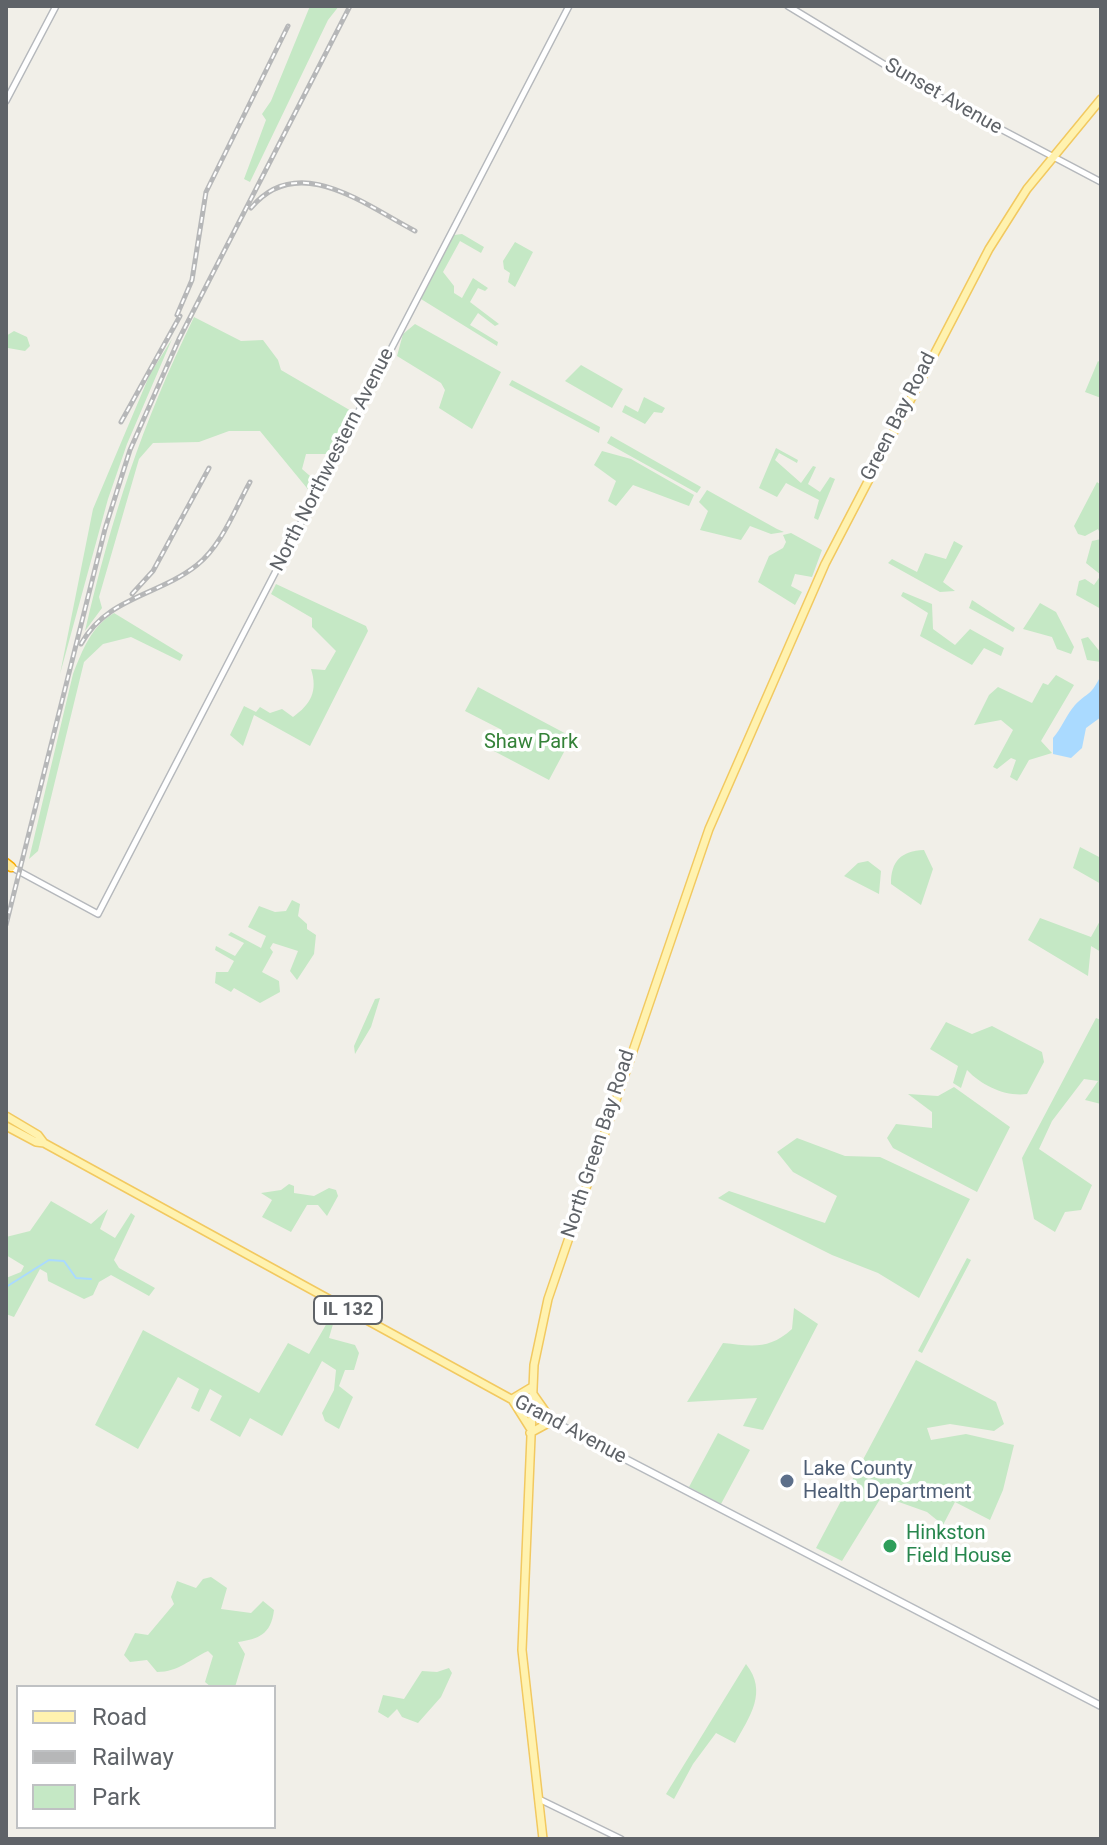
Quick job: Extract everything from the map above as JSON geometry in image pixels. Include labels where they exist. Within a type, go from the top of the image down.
[{"type":"main road","points":[[1052,157],[1101,99]]},
{"type":"main road","name":"Green Bay Road","points":[[862,489],[936,345],[1004,224],[1052,157]]},
{"type":"main road","name":"North Green Bay Road","points":[[543,1839],[541,1800],[522,1668],[532,1389],[544,1312],[624,1070],[709,829],[780,663],[862,489]]},
{"type":"main road","name":"Grand Avenue","points":[[6,1116],[38,1135],[44,1143]]},
{"type":"main road","name":"Grand Avenue","points":[[6,1126],[44,1143],[531,1410],[1101,1706]]},
{"type":"main road","points":[[532,1389],[552,1421],[530,1430],[512,1399],[532,1389]]},
{"type":"street","points":[[6,101],[56,6]]},
{"type":"street","name":"North Northwestern Avenue","points":[[8,866],[98,914],[569,6]]},
{"type":"street","name":"Sunset Avenue","points":[[788,6],[923,88],[1101,182]]},
{"type":"street","points":[[541,1800],[621,1839]]},
{"type":"green space","points":[[310,6],[339,6],[328,20],[250,182],[244,179],[266,120],[262,114],[271,101]]},
{"type":"green space","points":[[462,234],[484,247],[481,253],[460,241],[443,272],[454,286],[454,293],[462,298],[473,278],[488,288],[485,291],[478,288],[470,302],[499,324],[495,326],[478,313],[470,325],[498,342],[497,346],[421,299],[454,235]]},
{"type":"green space","points":[[515,242],[533,252],[515,287],[508,282],[510,273],[504,269],[503,261]]},
{"type":"green space","points":[[194,317],[241,341],[263,340],[278,360],[281,370],[353,412],[331,454],[306,454],[302,469],[317,482],[311,493],[260,431],[229,431],[199,442],[153,443],[139,459],[99,597],[102,608],[85,631],[130,471],[175,356]]},
{"type":"green space","points":[[415,324],[501,372],[472,429],[439,408],[445,390],[441,383],[397,356],[403,334]]},
{"type":"green space","points":[[14,331],[27,337],[30,346],[25,351],[8,348],[6,351],[6,336]]},
{"type":"green space","points":[[172,339],[127,444],[108,499],[60,674],[93,509],[150,374]]},
{"type":"green space","points":[[1098,361],[1101,363],[1101,398],[1085,392]]},
{"type":"green space","points":[[581,365],[623,389],[612,408],[565,381]]},
{"type":"green space","points":[[512,380],[600,427],[599,433],[509,385]]},
{"type":"green space","points":[[644,397],[665,408],[662,413],[654,412],[645,424],[622,412],[625,405],[638,412]]},
{"type":"green space","points":[[611,436],[701,487],[697,493],[607,443]]},
{"type":"green space","points":[[776,448],[798,460],[797,463],[779,453],[775,460],[801,483],[813,466],[816,467],[808,484],[820,492],[830,477],[835,479],[818,520],[814,518],[819,500],[786,483],[777,497],[759,488]]},
{"type":"green space","points":[[602,451],[631,459],[694,495],[689,506],[633,485],[616,506],[608,501],[616,481],[594,465]]},
{"type":"green space","points":[[1097,482],[1101,485],[1101,535],[1098,529],[1085,536],[1078,534],[1074,526]]},
{"type":"green space","points":[[707,490],[784,532],[771,534],[750,526],[741,540],[700,530],[708,511],[699,502]]},
{"type":"green space","points":[[791,533],[822,550],[812,577],[795,574],[791,586],[802,592],[795,605],[758,582],[769,556],[783,548],[786,542],[783,535]]},
{"type":"green space","points":[[1101,539],[1101,575],[1086,563],[1092,541]]},
{"type":"green space","points":[[954,541],[963,546],[943,582],[955,591],[940,592],[888,563],[892,559],[917,572],[925,553],[946,559]]},
{"type":"green space","points":[[1101,575],[1101,609],[1076,595],[1079,581],[1085,579],[1094,585]]},
{"type":"green space","points":[[276,584],[366,626],[368,631],[310,746],[254,715],[243,746],[230,735],[244,706],[256,712],[260,707],[270,713],[282,709],[293,717],[311,696],[314,684],[311,669],[325,670],[336,651],[312,627],[312,618],[271,594]]},
{"type":"green space","points":[[903,592],[932,604],[933,629],[955,645],[970,629],[1004,648],[1001,656],[984,648],[972,665],[920,636],[928,613],[901,596]]},
{"type":"green space","points":[[972,600],[1015,628],[1013,632],[969,608]]},
{"type":"green space","points":[[1040,603],[1056,612],[1074,647],[1071,654],[1057,649],[1052,637],[1023,629]]},
{"type":"green space","points":[[114,613],[183,655],[180,661],[131,637],[103,644],[84,662],[38,851],[29,859],[73,674],[94,632]]},
{"type":"green space","points":[[1088,637],[1101,653],[1101,662],[1087,660],[1081,639]]},
{"type":"green space","points":[[1056,675],[1074,685],[1041,741],[1052,753],[1029,760],[1017,781],[1010,777],[1016,760],[1011,758],[997,769],[993,767],[1013,730],[1001,720],[974,725],[989,695],[998,687],[1032,703],[1043,683],[1048,685]]},
{"type":"green space","name":"Shaw Park","points":[[478,687],[572,737],[549,780],[492,750],[502,730],[465,711]]},
{"type":"green space","points":[[1080,847],[1101,858],[1101,884],[1073,868]]},
{"type":"green space","points":[[924,850],[933,869],[921,905],[891,884],[895,863],[909,852]]},
{"type":"green space","points":[[868,861],[881,871],[879,894],[844,876],[858,863]]},
{"type":"green space","points":[[292,900],[300,904],[298,916],[307,924],[307,929],[316,935],[314,954],[297,980],[290,971],[298,951],[273,943],[270,948],[273,952],[262,972],[279,981],[280,992],[260,1003],[234,988],[231,992],[215,983],[216,972],[228,972],[234,961],[215,950],[216,946],[235,956],[244,943],[228,935],[231,932],[261,948],[266,936],[248,927],[259,906],[275,912],[286,911]]},
{"type":"green space","points":[[1040,918],[1091,937],[1101,919],[1101,952],[1091,946],[1088,976],[1028,940]]},
{"type":"green space","points":[[380,998],[371,1027],[355,1054],[354,1046],[375,999]]},
{"type":"green space","points":[[1096,1018],[1101,1020],[1101,1104],[1085,1100],[1098,1081],[1084,1079],[1052,1121],[1039,1149],[1092,1185],[1081,1210],[1065,1212],[1055,1232],[1034,1219],[1022,1158]]},
{"type":"green space","points":[[946,1022],[972,1034],[992,1026],[1042,1052],[1044,1062],[1027,1094],[1011,1094],[995,1089],[967,1070],[961,1088],[953,1083],[958,1066],[930,1049]]},
{"type":"green space","points":[[954,1087],[1010,1127],[977,1192],[893,1148],[887,1138],[896,1124],[932,1128],[932,1112],[908,1094],[938,1096]]},
{"type":"green space","points":[[797,1138],[845,1156],[880,1157],[970,1199],[919,1298],[878,1273],[832,1255],[718,1198],[729,1191],[825,1223],[837,1196],[793,1172],[777,1152]]},
{"type":"green space","points":[[289,1184],[294,1186],[294,1193],[314,1196],[329,1188],[336,1190],[338,1196],[327,1216],[318,1205],[307,1205],[291,1232],[262,1217],[272,1200],[261,1193],[281,1190]]},
{"type":"green space","points":[[51,1201],[91,1224],[108,1209],[100,1229],[115,1238],[131,1213],[135,1216],[114,1260],[119,1268],[155,1288],[149,1296],[111,1275],[99,1282],[93,1295],[84,1299],[48,1281],[47,1273],[40,1269],[14,1317],[6,1314],[6,1278],[21,1272],[24,1266],[6,1255],[6,1237],[30,1231]]},
{"type":"green space","points":[[967,1258],[971,1260],[922,1353],[918,1351]]},
{"type":"green space","points":[[794,1308],[818,1324],[763,1430],[743,1426],[757,1398],[687,1402],[723,1343],[752,1345],[776,1340],[792,1329]]},
{"type":"green space","points":[[331,1316],[335,1317],[329,1338],[355,1345],[359,1353],[354,1370],[345,1370],[339,1386],[353,1397],[339,1429],[325,1421],[322,1413],[334,1390],[336,1370],[322,1361],[282,1436],[250,1418],[240,1437],[210,1420],[222,1396],[210,1389],[199,1412],[191,1408],[199,1389],[178,1377],[138,1449],[95,1425],[143,1330],[259,1393],[288,1343],[309,1354]]},
{"type":"green space","points":[[916,1360],[996,1402],[1004,1424],[994,1431],[950,1424],[927,1428],[931,1440],[966,1434],[1014,1445],[1003,1490],[990,1520],[955,1502],[943,1525],[927,1512],[882,1496],[842,1561],[816,1548]]},
{"type":"green space","points":[[718,1433],[750,1450],[721,1504],[689,1487]]},
{"type":"green space","points":[[211,1577],[227,1588],[221,1609],[251,1613],[263,1601],[274,1610],[267,1630],[252,1639],[238,1642],[245,1654],[236,1685],[209,1685],[205,1682],[213,1656],[208,1651],[178,1667],[157,1672],[147,1660],[130,1662],[124,1655],[135,1633],[148,1635],[174,1604],[171,1597],[177,1581],[196,1588],[203,1579]]},
{"type":"green space","points":[[746,1664],[756,1684],[756,1694],[746,1723],[735,1743],[716,1733],[693,1764],[674,1799],[666,1794]]},
{"type":"green space","points":[[449,1668],[452,1673],[441,1697],[418,1723],[402,1717],[397,1709],[388,1718],[378,1712],[383,1695],[404,1699],[422,1671],[437,1672]]},
{"type":"water","points":[[1101,675],[1101,717],[1086,728],[1082,748],[1071,758],[1053,754],[1053,738],[1072,709],[1092,690]]},
{"type":"waterway","points":[[6,1287],[49,1260],[64,1261],[76,1278],[91,1279]]},
{"type":"railway","points":[[6,925],[105,529],[130,450],[179,339],[350,6]]},
{"type":"railway","points":[[177,315],[192,280],[206,192],[288,26]]},
{"type":"railway","points":[[251,208],[269,192],[289,184],[310,183],[354,197],[415,231]]},
{"type":"railway","points":[[121,422],[180,316]]},
{"type":"railway","points":[[132,594],[153,571],[209,468]]},
{"type":"railway","points":[[81,644],[105,616],[182,575],[206,557],[221,537],[250,482]]},
{"type":"place","name":"Lake County Health Department","points":[[787,1481]]},
{"type":"place","name":"Hinkston Field House","points":[[890,1546]]}]
